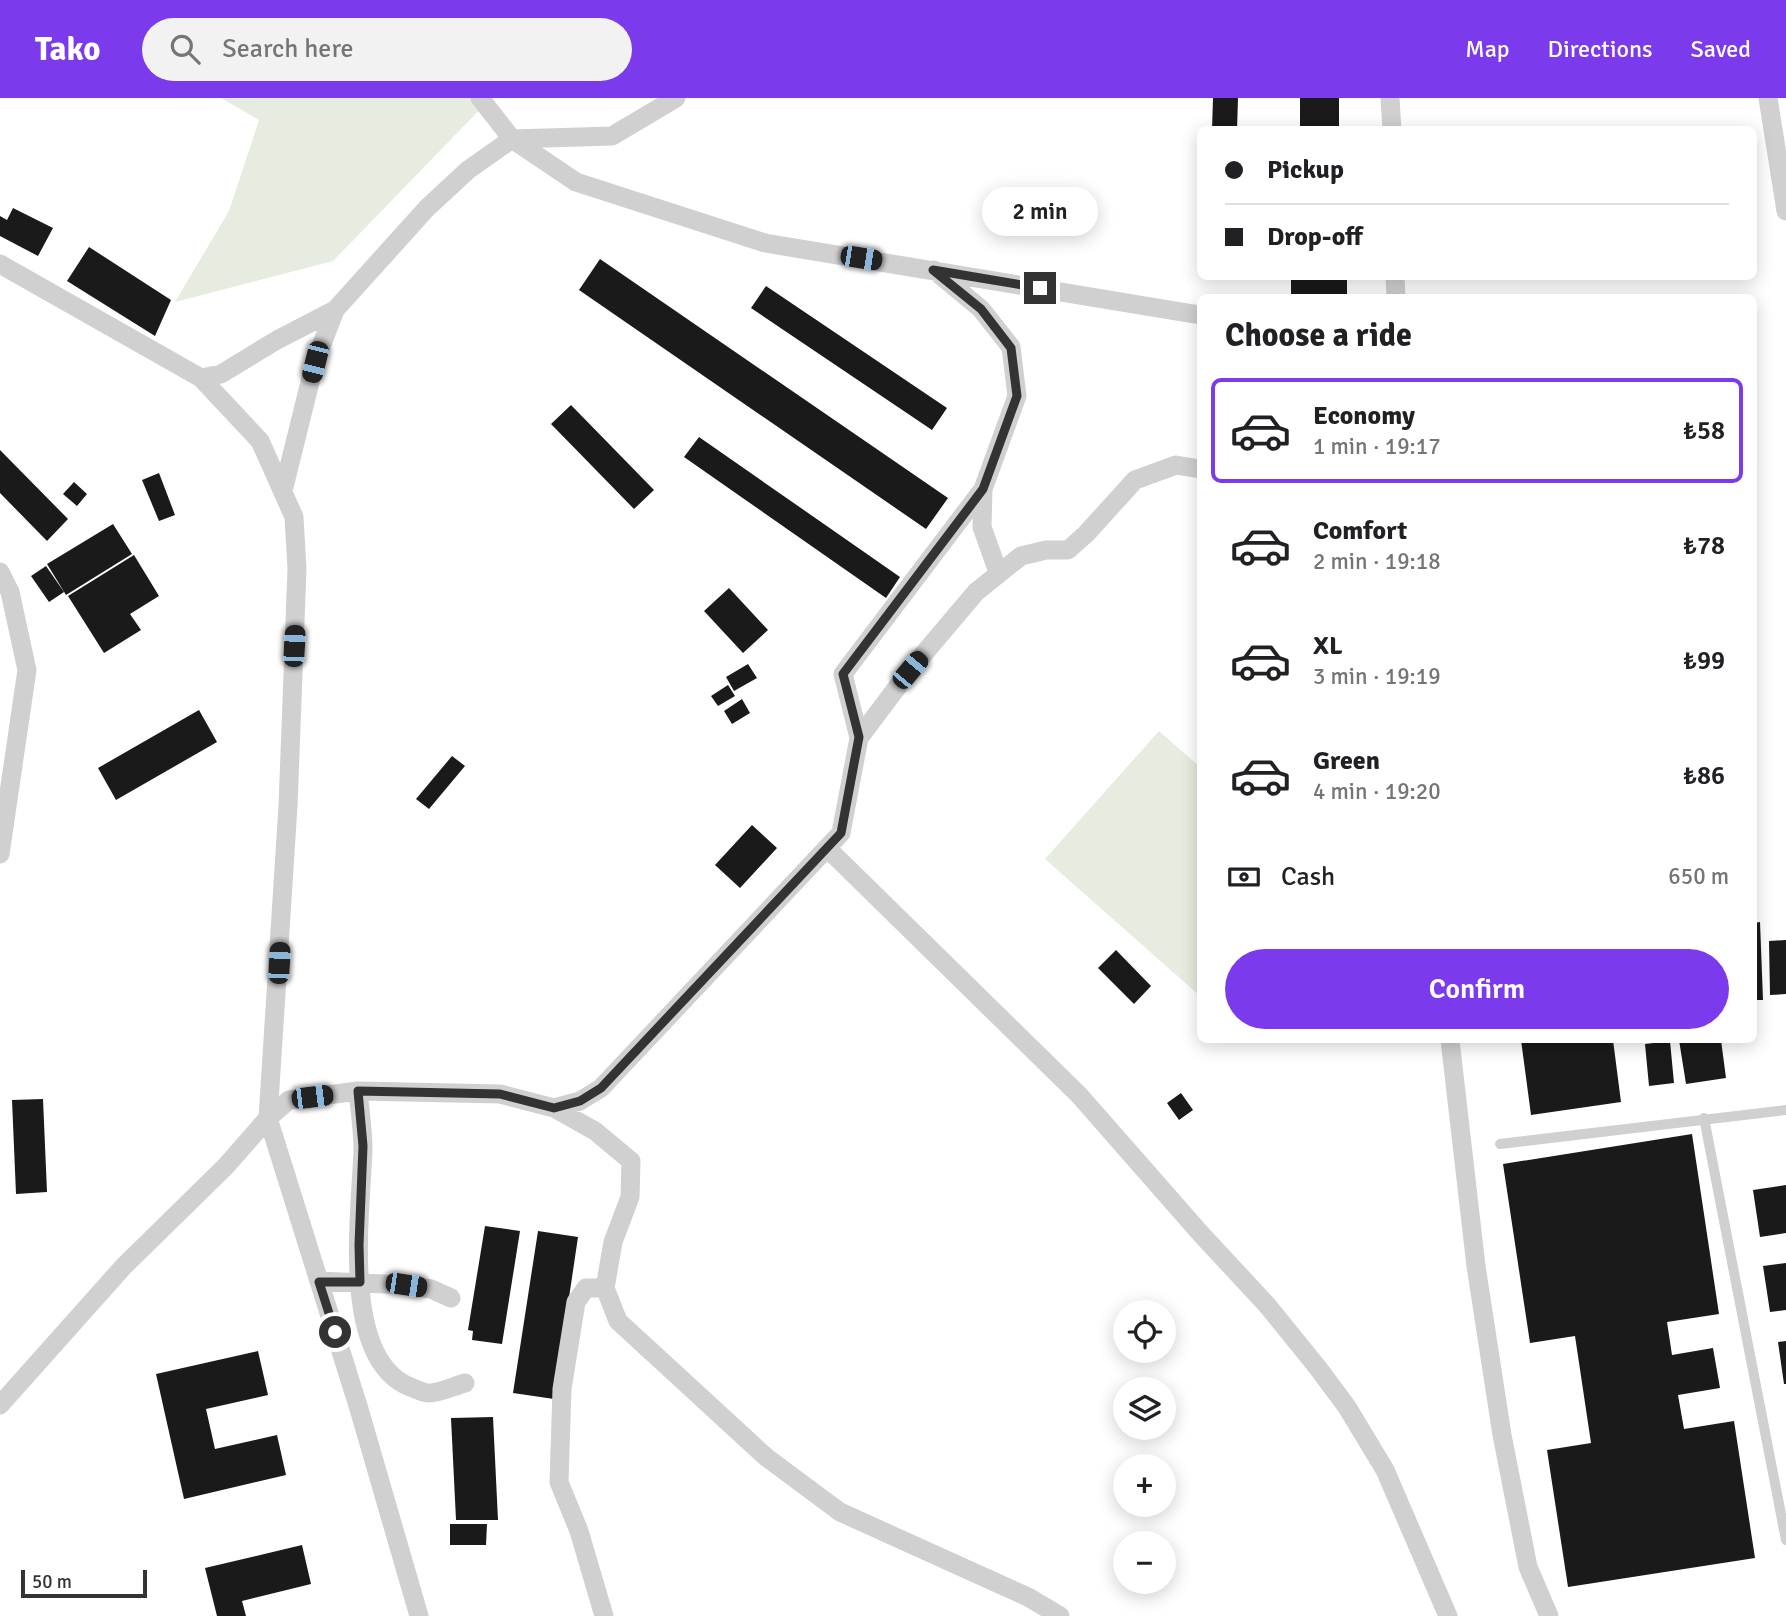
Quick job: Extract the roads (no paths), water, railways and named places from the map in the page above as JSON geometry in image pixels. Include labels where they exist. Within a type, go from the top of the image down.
[{"type":"street","points":[[480,98],[512,139],[576,182],[765,243],[1197,314]]},
{"type":"street","points":[[201,378],[221,374],[335,310],[427,208],[468,170],[512,139],[612,136],[676,98]]},
{"type":"street","points":[[1390,98],[1392,126]]},
{"type":"street","points":[[1768,98],[1786,211]]},
{"type":"street","points":[[0,264],[201,378],[260,441],[294,517],[296,582],[288,806],[268,1118],[419,1616]]},
{"type":"street","points":[[554,1108],[580,1101],[601,1088],[841,833],[859,737],[843,674],[983,489],[1017,396],[1011,348],[981,309],[933,270]]},
{"type":"street","points":[[283,491],[315,362],[335,310]]},
{"type":"street","points":[[859,737],[910,670],[976,592],[998,572],[1021,556],[1046,550],[1068,550],[1135,480],[1177,465],[1197,468]]},
{"type":"street","points":[[983,489],[982,527],[998,572]]},
{"type":"street","points":[[0,572],[10,592],[27,670],[0,854]]},
{"type":"street","points":[[827,848],[1079,1095],[1276,1315],[1347,1407],[1385,1470],[1448,1616]]},
{"type":"street","points":[[1450,1043],[1476,1266],[1502,1435],[1528,1567],[1549,1616]]},
{"type":"street","points":[[358,1091],[363,1146],[360,1299],[370,1339],[392,1378],[406,1386],[428,1394],[465,1383]]},
{"type":"street","points":[[1,1400],[124,1266],[226,1166],[268,1118],[289,1100],[358,1091],[500,1094],[554,1108],[595,1131],[631,1161],[630,1197],[613,1242],[605,1288],[618,1321],[647,1350],[765,1457],[840,1512],[1028,1597],[1060,1616]]},
{"type":"street","points":[[319,1282],[360,1282],[431,1289],[451,1298]]},
{"type":"street","points":[[604,1616],[579,1531],[559,1482],[562,1389],[576,1302],[586,1288],[605,1288]]},
{"type":"lane","points":[[1500,1144],[1786,1110]]},
{"type":"lane","points":[[1704,1118],[1786,1540]]}]
